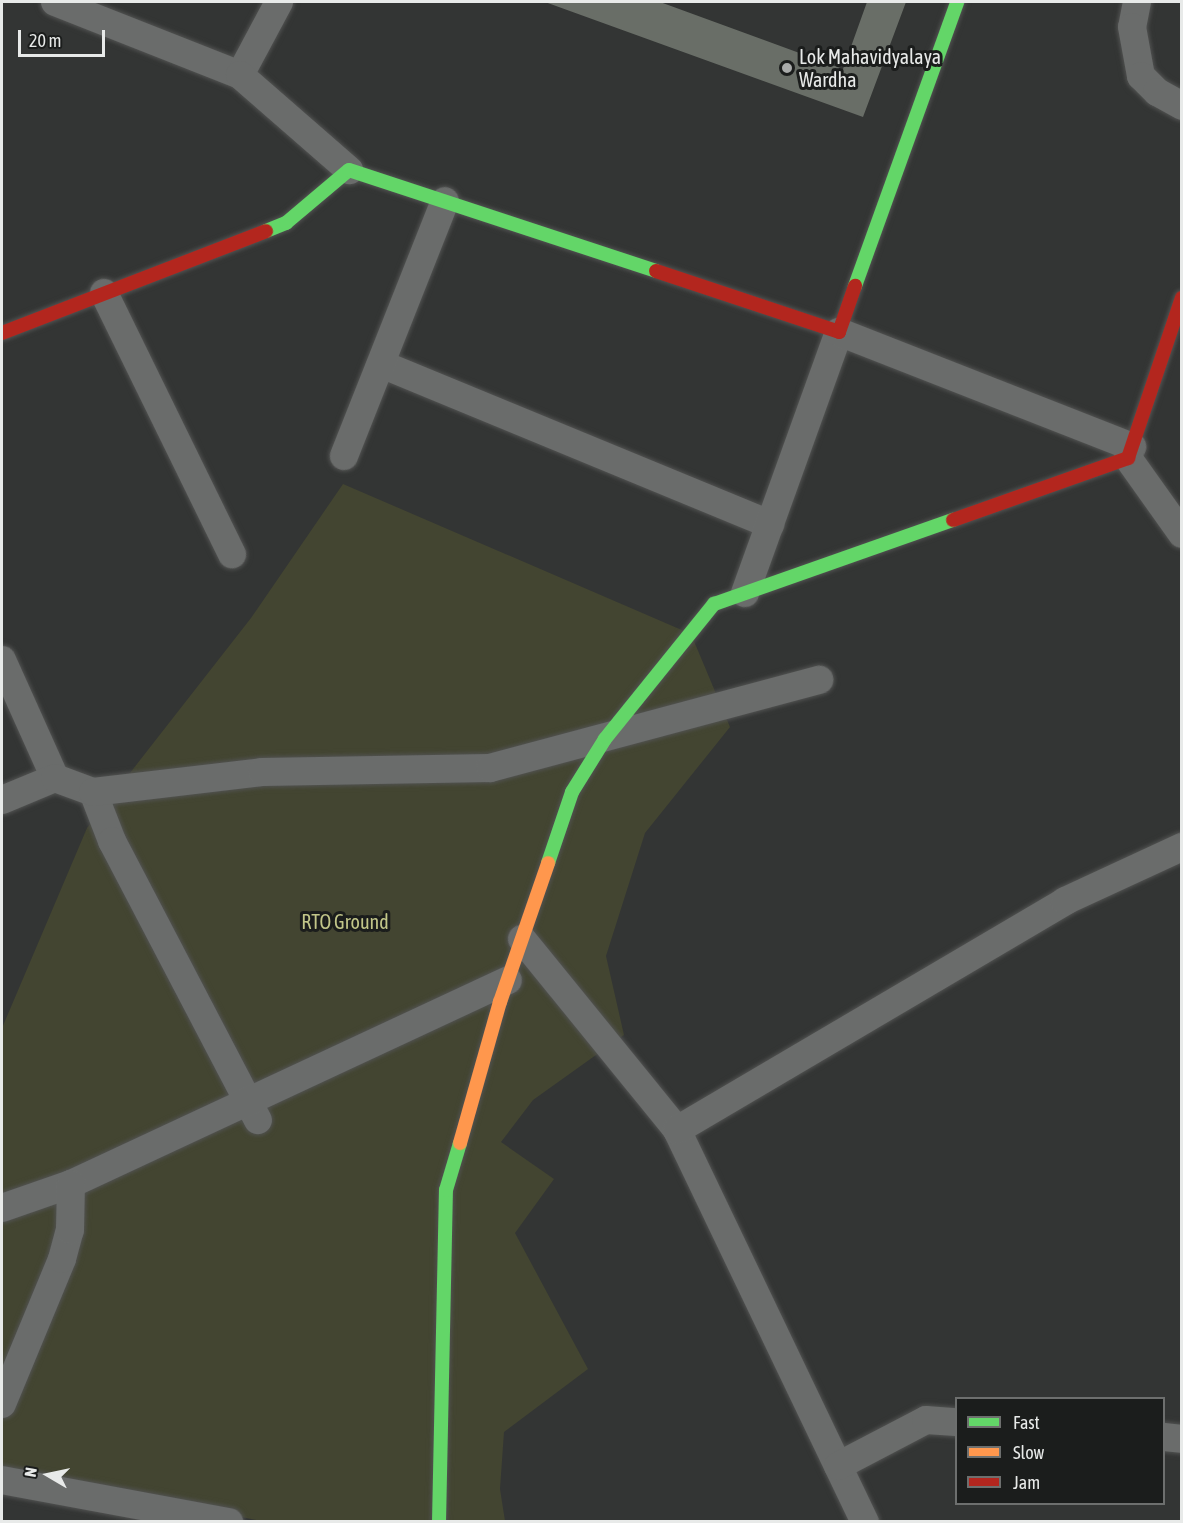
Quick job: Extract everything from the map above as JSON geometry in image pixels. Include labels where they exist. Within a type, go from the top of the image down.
[{"type":"street","points":[[55,2],[240,75],[349,170],[839,332],[1130,453],[1182,534]]},
{"type":"street","points":[[240,75],[279,2]]},
{"type":"street","points":[[745,593],[957,2]]},
{"type":"street","points":[[1137,2],[1132,27],[1141,76],[1157,92],[1182,106]]},
{"type":"street","points":[[2,333],[285,223],[349,170]]},
{"type":"street","points":[[344,456],[445,201]]},
{"type":"street","points":[[104,293],[232,554]]},
{"type":"street","points":[[1130,453],[1182,298]]},
{"type":"street","points":[[381,364],[770,524]]},
{"type":"street","points":[[438,1521],[446,1190],[508,980],[572,792],[605,739],[714,604],[1130,453]]},
{"type":"street","points":[[2,660],[55,778]]},
{"type":"street","points":[[2,800],[55,778],[93,792],[262,772],[490,768],[819,680]]},
{"type":"street","points":[[93,792],[112,841],[252,1111]]},
{"type":"street","points":[[677,1130],[1065,901],[1182,847]]},
{"type":"street","points":[[522,939],[677,1130],[865,1521]]},
{"type":"street","points":[[2,1208],[70,1184],[252,1111],[508,980]]},
{"type":"street","points":[[2,1404],[62,1259],[70,1230],[70,1184]]},
{"type":"street","points":[[838,1466],[926,1420],[955,1422]]},
{"type":"street","points":[[1165,1437],[1182,1438]]},
{"type":"street","points":[[2,1479],[229,1521]]},
{"type":"green space","name":"RTO Ground","points":[[343,484],[691,634],[730,727],[645,833],[606,956],[624,1035],[533,1100],[501,1142],[554,1179],[515,1233],[588,1369],[504,1432],[500,1489],[505,1521],[261,1521],[2,1469],[2,1028],[87,828],[251,618]]},
{"type":"building","points":[[545,2],[660,2],[843,69],[867,2],[906,2],[863,117]]},
{"type":"traffic: fast","points":[[855,286],[957,2]]},
{"type":"traffic: fast","points":[[266,231],[286,223],[349,170],[656,271]]},
{"type":"traffic: fast","points":[[548,863],[572,792],[605,739],[714,604],[953,520]]},
{"type":"traffic: fast","points":[[439,1522],[446,1190],[460,1143]]},
{"type":"traffic: slow","points":[[460,1143],[500,1002],[548,863]]},
{"type":"traffic: jam","points":[[2,333],[266,231]]},
{"type":"traffic: jam","points":[[656,271],[839,332],[855,286]]},
{"type":"traffic: jam","points":[[953,520],[1128,458],[1182,298]]},
{"type":"place","name":"Lok Mahavidyalaya Wardha","points":[[787,68]]}]
